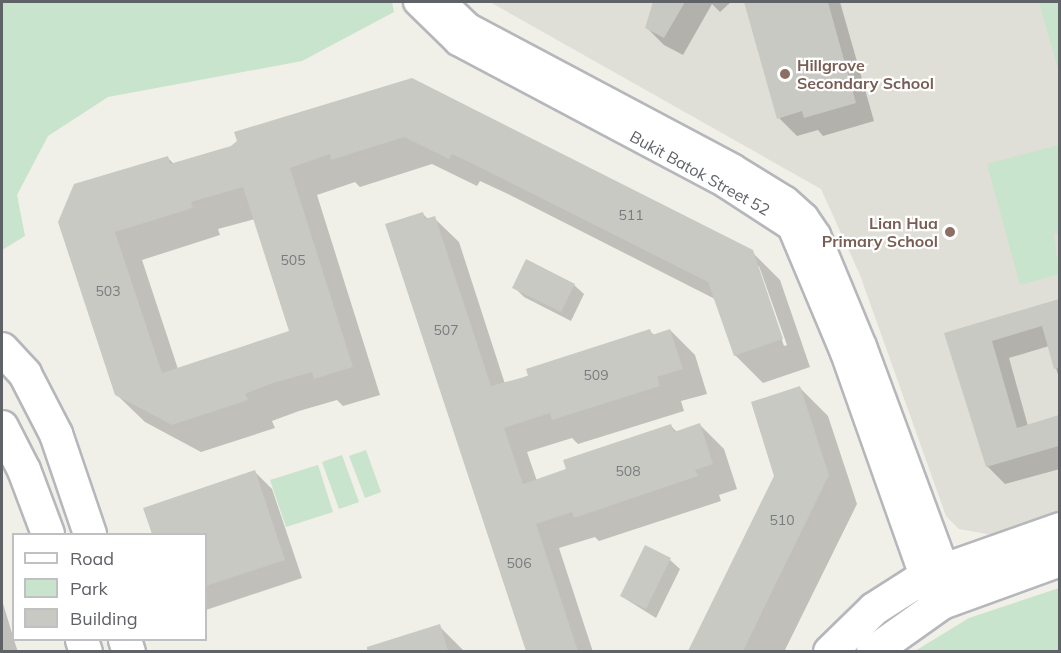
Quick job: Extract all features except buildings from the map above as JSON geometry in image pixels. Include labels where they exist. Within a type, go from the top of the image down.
[{"type":"street","name":"Bukit Batok Street 52","points":[[417,2],[458,42],[725,184],[791,227],[939,587]]},
{"type":"street","name":"Bukit Batok Street 52","points":[[443,2],[469,27],[734,168],[786,200],[805,217],[817,235],[863,346],[939,587]]},
{"type":"street","points":[[2,348],[25,374],[56,434],[90,533]]},
{"type":"street","points":[[2,427],[24,470],[48,533]]},
{"type":"street","points":[[873,651],[939,587],[1059,529]]},
{"type":"street","points":[[830,651],[874,609],[939,587],[1059,560]]},
{"type":"shaded area","name":"Lian Hua Primary School","points":[[490,2],[1059,2],[1059,515],[993,535],[959,529],[946,516],[860,275],[821,189]]},
{"type":"green space","points":[[2,2],[392,2],[394,12],[302,61],[108,97],[48,136],[17,195],[25,236],[2,250]]},
{"type":"green space","points":[[1039,2],[1059,2],[1059,72]]},
{"type":"green space","points":[[1059,145],[1059,233],[1054,234],[1059,274],[1020,285],[987,164]]},
{"type":"green space","points":[[366,450],[381,492],[365,498],[349,456]]},
{"type":"green space","points":[[342,455],[359,502],[339,509],[322,462]]},
{"type":"green space","points":[[318,465],[333,512],[286,527],[270,480]]},
{"type":"green space","points":[[1059,588],[1059,651],[915,651],[969,618]]},
{"type":"place","name":"Hillgrove Secondary School","points":[[785,74]]},
{"type":"place","name":"Lian Hua Primary School","points":[[950,232]]}]
